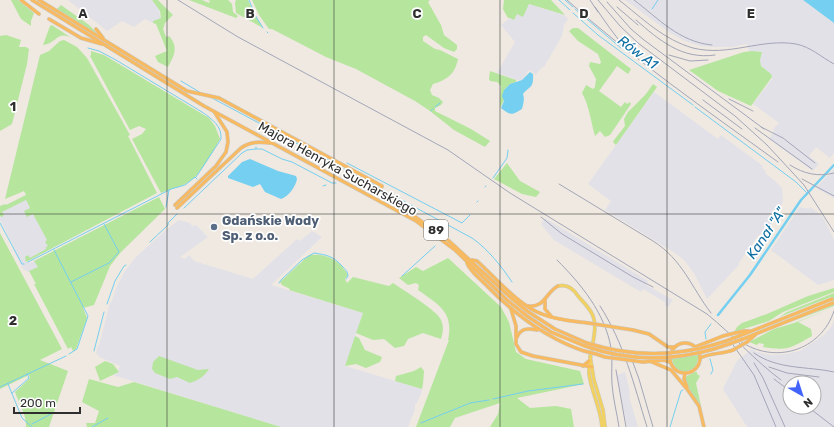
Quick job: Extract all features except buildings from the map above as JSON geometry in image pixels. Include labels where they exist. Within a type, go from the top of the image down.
[{"type":"highway","points":[[21,0],[39,14]]},
{"type":"highway","name":"Majora Henryka Sucharskiego","points":[[32,0],[57,13],[215,112],[416,221],[466,261],[507,300],[551,332],[586,345],[617,350],[649,354],[684,351],[729,344],[833,303]]},
{"type":"highway","points":[[48,19],[81,38],[95,43],[105,43]]},
{"type":"highway","points":[[96,29],[105,43]]},
{"type":"highway","name":"Majora Henryka Sucharskiego","points":[[105,43],[187,91],[219,98],[382,186],[381,190],[384,194],[403,207],[406,211],[438,232],[531,314],[555,329],[586,345]]},
{"type":"highway","points":[[215,112],[227,132],[228,142],[226,152],[216,166],[176,206],[241,148],[256,142],[273,144]]},
{"type":"highway","name":"89","points":[[471,260],[476,261],[526,305],[537,312],[551,316],[649,334],[668,347],[675,347],[686,343],[695,347]]},
{"type":"highway","name":"89","points":[[466,261],[469,268],[511,310],[540,331],[584,351],[611,358],[652,362],[670,370],[687,389],[699,406],[704,427]]},
{"type":"highway","points":[[526,305],[536,306],[545,300],[551,290],[558,286]]},
{"type":"highway","name":"Majora Henryka Sucharskiego","points":[[713,347],[832,299]]},
{"type":"highway","points":[[545,300],[545,309],[551,316]]},
{"type":"highway","points":[[511,310],[515,321],[518,348],[525,354],[591,367]]},
{"type":"highway","points":[[516,339],[524,329],[532,328],[540,331]]},
{"type":"highway","points":[[675,347],[670,354],[670,362],[680,373],[690,373],[696,369],[699,364],[700,358],[695,347],[722,336],[751,331]]},
{"type":"highway","points":[[700,358],[733,350],[747,342],[758,333]]},
{"type":"highway","points":[[652,362],[664,360],[670,362]]},
{"type":"highway","points":[[583,366],[589,361]]},
{"type":"highway","points":[[680,373],[681,382]]},
{"type":"highway","name":"89","points":[[685,374],[684,379],[687,389]]},
{"type":"main road","points":[[558,286],[565,286],[573,289],[592,314],[595,325],[589,361],[603,410],[605,427]]},
{"type":"main road","points":[[590,356],[590,378],[600,410],[602,427]]},
{"type":"shaded area","points":[[68,0],[152,0],[160,11],[161,18],[153,21],[153,23],[145,19],[134,27],[122,21],[107,31]]},
{"type":"shaded area","points":[[625,0],[803,0],[834,23],[834,153],[830,158],[816,147],[809,156],[819,164],[813,171],[769,139],[774,131],[773,129],[779,123],[753,104],[772,79],[771,74],[761,66],[760,60],[762,52],[749,51],[747,44],[732,47],[716,47],[700,46],[685,41],[670,33]]},
{"type":"shaded area","points":[[529,4],[564,15],[568,19],[564,25],[562,36],[544,67],[542,67],[536,75],[529,70],[522,80],[517,80],[497,73],[515,42],[501,25]]},
{"type":"shaded area","points":[[654,92],[718,139],[721,135],[763,166],[762,168],[766,171],[765,173],[782,188],[783,201],[777,216],[765,231],[766,232],[763,235],[762,234],[764,231],[757,237],[738,264],[739,265],[707,299],[694,273],[684,260],[605,210],[611,201],[588,184]]},
{"type":"shaded area","points":[[834,169],[834,198],[816,188],[826,177],[830,175]]},
{"type":"shaded area","points":[[26,195],[53,248],[28,261],[30,263],[34,261],[38,267],[28,272],[23,269],[13,249],[15,249],[0,220],[0,208]]},
{"type":"shaded area","points":[[800,207],[809,209],[810,207],[822,216],[828,227],[834,240],[834,280],[818,285],[771,250]]},
{"type":"shaded area","points":[[545,218],[648,281],[646,285],[673,300],[668,307],[665,305],[665,302],[643,289],[641,292],[554,240],[541,224]]},
{"type":"shaded area","points":[[179,220],[190,223],[192,226],[196,225],[208,237],[180,257],[185,259],[189,255],[194,261],[253,279],[297,239],[300,241],[312,231],[322,237],[271,285],[363,313],[345,366],[422,389],[417,403],[415,404],[415,409],[408,427],[281,427],[113,375],[119,372],[118,370],[120,366],[99,357],[98,354],[96,354],[110,302],[111,303],[117,286],[125,271],[136,257]]},
{"type":"shaded area","points":[[834,320],[834,427],[747,427],[723,389],[737,361],[752,349],[757,352],[773,355],[800,351],[824,335],[831,327]]},
{"type":"shaded area","points":[[625,372],[630,400],[638,427],[627,427],[617,375]]},
{"type":"green space","points":[[11,0],[18,0],[34,13],[31,26],[21,19]]},
{"type":"green space","points":[[152,0],[158,0],[173,15],[165,23],[163,29],[166,37],[169,36],[172,40],[175,48],[174,55],[168,67],[158,62],[155,56],[167,51],[156,24],[153,23],[153,21],[161,18],[160,11]]},
{"type":"green space","points":[[189,0],[202,0],[209,3],[210,1],[208,0],[228,0],[232,4],[233,12],[238,16],[236,18]]},
{"type":"green space","points":[[236,0],[248,0],[263,28],[236,13]]},
{"type":"green space","points":[[252,0],[430,0],[428,2],[441,25],[444,35],[457,45],[457,49],[454,52],[444,48],[426,35],[423,37],[423,41],[435,49],[458,59],[455,69],[450,76],[433,84],[430,90],[432,95],[439,98],[443,102],[435,108],[435,111],[471,129],[490,141],[485,147],[454,130],[415,101],[356,69],[326,57],[272,29],[269,29],[259,15]]},
{"type":"green space","points":[[504,0],[551,0],[565,15],[529,4],[523,17],[517,14],[514,20],[508,18],[503,9]]},
{"type":"green space","points":[[61,5],[89,25],[100,36],[57,9]]},
{"type":"green space","points":[[52,25],[73,39],[68,36],[60,36],[48,44],[43,45],[50,26]]},
{"type":"green space","points":[[573,28],[578,28],[631,69],[628,74],[617,66],[599,91],[621,107],[625,102],[627,104],[630,102],[631,104],[610,135],[605,137],[600,131],[595,136],[588,108],[582,93],[586,85],[593,89],[595,87],[596,79],[589,66],[590,62],[600,64],[601,62],[598,54],[578,41],[569,31]]},
{"type":"green space","points":[[6,35],[21,40],[19,47],[26,47],[29,49],[27,64],[12,124],[0,131],[0,36]]},
{"type":"green space","points":[[64,40],[77,47],[87,58],[130,135],[128,136],[157,193],[26,262],[25,257],[28,255],[30,258],[46,249],[48,246],[45,242],[47,240],[33,214],[27,217],[29,222],[24,211],[30,208],[26,200],[2,212],[4,215],[2,217],[0,216],[0,206],[6,205],[26,195],[24,191],[5,199],[40,55],[49,51],[60,41]]},
{"type":"green space","points":[[91,51],[104,55],[209,118],[215,126],[220,139],[199,173],[190,181],[161,193],[132,139],[142,134],[146,129],[139,126],[130,130],[90,56]]},
{"type":"green space","points":[[744,52],[762,52],[760,60],[761,66],[771,74],[772,77],[751,106],[718,91],[689,70]]},
{"type":"green space","points":[[490,71],[516,80],[516,82],[510,84],[504,90],[504,100],[500,108],[501,86],[497,82],[490,81]]},
{"type":"green space","points":[[653,84],[657,87],[616,145],[613,142],[625,126],[624,119],[628,112],[646,94]]},
{"type":"green space","points":[[507,163],[520,181],[540,192],[536,197],[522,194],[494,179]]},
{"type":"green space","points":[[159,197],[165,209],[121,252],[110,266],[94,305],[83,308],[87,318],[76,349],[73,351],[71,347],[68,349],[34,284],[36,284],[29,271],[38,267],[34,261]]},
{"type":"green space","points":[[0,233],[62,349],[40,360],[68,371],[49,427],[26,427],[24,414],[15,392],[30,378],[29,375],[0,389]]},
{"type":"green space","points":[[309,255],[321,255],[332,258],[348,275],[345,279],[347,283],[353,277],[389,286],[393,283],[434,311],[441,320],[443,327],[441,339],[423,333],[408,339],[404,346],[395,348],[384,339],[373,340],[356,333],[363,313],[289,290],[290,289],[282,285],[280,282]]},
{"type":"green space","points":[[448,258],[501,307],[509,322],[516,352],[526,359],[580,371],[584,384],[517,398],[530,408],[556,406],[571,409],[574,427],[490,427],[498,414],[500,403],[455,418],[450,427],[416,427],[449,340],[449,322],[443,310],[418,290],[419,285],[416,283],[408,285],[399,278],[416,267],[423,271]]},
{"type":"green space","points":[[834,288],[834,292],[783,312],[769,321],[734,332],[742,323],[808,296]]},
{"type":"green space","points":[[834,293],[834,306],[782,325],[833,305],[831,297],[779,317],[787,312]]},
{"type":"green space","points":[[832,308],[798,322],[811,329],[812,336],[794,346],[778,349],[763,347],[764,344],[759,343],[757,345],[749,342],[774,329]]},
{"type":"green space","points":[[355,336],[359,338],[365,350],[382,357],[380,362],[366,368],[356,364],[345,366]]},
{"type":"green space","points":[[698,355],[698,361],[695,366],[691,370],[687,371],[678,369],[674,365],[672,359]]},
{"type":"green space","points":[[159,356],[198,370],[209,369],[201,378],[190,383],[177,377],[170,379],[155,373],[152,369],[153,362]]},
{"type":"green space","points":[[105,361],[113,364],[119,372],[100,381],[95,367]]},
{"type":"green space","points":[[421,367],[424,371],[422,389],[395,381],[396,376],[414,371]]},
{"type":"green space","points":[[697,372],[700,376],[696,383],[702,411],[685,377]]},
{"type":"green space","points":[[89,379],[118,387],[134,382],[281,427],[87,427],[86,423],[95,423],[99,411],[82,402]]},
{"type":"water","points":[[803,0],[834,0],[834,23]]},
{"type":"water","points":[[530,72],[533,74],[533,82],[531,87],[523,94],[524,100],[522,109],[512,114],[501,108],[504,101],[502,96],[504,90],[510,84],[522,80]]},
{"type":"water","points":[[250,159],[278,171],[296,176],[297,179],[295,185],[291,191],[281,199],[265,192],[260,184],[253,187],[228,178],[228,176],[242,162]]},
{"type":"waterway","points":[[249,0],[255,15],[263,28]]},
{"type":"waterway","name":"Rów A1","points":[[559,0],[570,10]]},
{"type":"waterway","points":[[565,0],[573,7]]},
{"type":"waterway","points":[[652,9],[658,0]]},
{"type":"waterway","points":[[575,9],[621,48]]},
{"type":"waterway","name":"Rów A1","points":[[573,13],[598,35],[693,105]]},
{"type":"waterway","points":[[88,48],[99,51],[116,60],[202,112],[216,123],[220,130],[221,139],[196,177]]},
{"type":"waterway","points":[[181,81],[201,93]]},
{"type":"waterway","points":[[212,98],[272,130]]},
{"type":"waterway","points":[[435,107],[440,103]]},
{"type":"waterway","name":"Rów A1","points":[[695,107],[796,182],[807,193]]},
{"type":"waterway","points":[[275,132],[340,166]]},
{"type":"waterway","points":[[184,208],[242,153],[247,150],[256,149],[256,147]]},
{"type":"waterway","points":[[256,149],[262,149],[282,159],[292,162],[332,183],[336,183]]},
{"type":"waterway","points":[[493,178],[507,158],[508,150]]},
{"type":"waterway","points":[[347,163],[462,223],[470,215]]},
{"type":"waterway","name":"Kanał \"A\"","points":[[718,315],[750,275],[801,200],[834,165]]},
{"type":"waterway","points":[[344,169],[380,188]]},
{"type":"waterway","points":[[28,262],[171,189],[185,185],[195,177],[197,179]]},
{"type":"waterway","points":[[166,207],[169,190]]},
{"type":"waterway","points":[[383,190],[472,238],[494,258],[512,282]]},
{"type":"waterway","points":[[150,242],[177,214]]},
{"type":"waterway","points":[[0,223],[22,264],[24,264]]},
{"type":"waterway","points":[[71,282],[109,263],[119,252],[104,224]]},
{"type":"waterway","points":[[402,276],[435,246]]},
{"type":"waterway","points":[[54,250],[88,316],[77,349],[69,354]]},
{"type":"waterway","points":[[279,283],[302,260],[314,253],[326,255],[336,260],[347,272],[348,276],[346,279]]},
{"type":"waterway","points":[[107,304],[115,281],[126,265]]},
{"type":"waterway","points":[[94,351],[104,312]]},
{"type":"waterway","name":"Kanał \"A\"","points":[[706,339],[705,332],[711,324]]},
{"type":"waterway","points":[[0,387],[66,356]]},
{"type":"waterway","name":"Kanał \"A\"","points":[[710,359],[713,370],[711,374]]},
{"type":"waterway","points":[[12,393],[29,378],[27,374]]},
{"type":"waterway","points":[[8,384],[22,418],[32,427]]},
{"type":"waterway","points":[[493,399],[528,391],[583,384]]},
{"type":"waterway","name":"Kanał \"A\"","points":[[670,427],[681,391],[683,390]]},
{"type":"waterway","points":[[421,423],[470,403],[489,400]]},
{"type":"waterway","points":[[32,424],[51,414]]},
{"type":"waterway","points":[[92,427],[108,418]]},
{"type":"railway","points":[[178,0],[238,37],[448,150],[510,193],[707,314],[781,380]]},
{"type":"railway","points":[[567,0],[644,63],[778,162]]},
{"type":"railway","points":[[590,0],[598,12]]},
{"type":"railway","points":[[598,0],[620,26],[638,43],[735,116],[767,145],[804,185],[834,232]]},
{"type":"railway","points":[[619,0],[672,40],[693,48],[719,50],[770,43],[796,44],[811,50],[834,64]]},
{"type":"railway","points":[[634,0],[679,34],[700,43],[712,45]]},
{"type":"railway","points":[[607,2],[631,29],[644,40],[764,129]]},
{"type":"railway","points":[[595,7],[618,39]]},
{"type":"railway","points":[[617,7],[638,25]]},
{"type":"railway","points":[[636,20],[653,35],[672,47],[692,54],[703,56],[715,55]]},
{"type":"railway","points":[[669,55],[690,61],[708,60]]},
{"type":"railway","points":[[729,99],[753,111]]},
{"type":"railway","points":[[703,100],[742,129]]},
{"type":"railway","points":[[761,127],[783,138],[815,163]]},
{"type":"railway","points":[[755,128],[812,169]]},
{"type":"railway","points":[[790,165],[811,174],[822,175],[834,173]]},
{"type":"railway","points":[[802,179],[834,196]]},
{"type":"railway","points":[[559,184],[663,248],[686,274],[711,313]]},
{"type":"railway","points":[[541,217],[562,234],[633,277],[653,287]]},
{"type":"railway","points":[[557,260],[575,279],[591,300],[598,311],[608,335],[612,357],[613,390],[619,427]]},
{"type":"railway","points":[[600,306],[622,349],[647,427]]},
{"type":"railway","points":[[740,341],[753,348],[767,352],[781,353],[795,350],[808,344],[819,336],[828,325],[834,311]]},
{"type":"railway","points":[[729,339],[754,375],[776,427]]},
{"type":"railway","points":[[754,353],[783,365],[834,372]]},
{"type":"railway","points":[[632,360],[653,427]]},
{"type":"railway","points":[[754,363],[763,378],[785,427]]},
{"type":"railway","points":[[769,367],[787,373],[803,375]]},
{"type":"railway","points":[[616,370],[626,427]]},
{"type":"railway","points":[[774,379],[782,385]]},
{"type":"railway","points":[[818,415],[834,427]]},
{"type":"place","name":"Gdańskie Wody Sp. z o.o.","points":[[214,227]]}]
